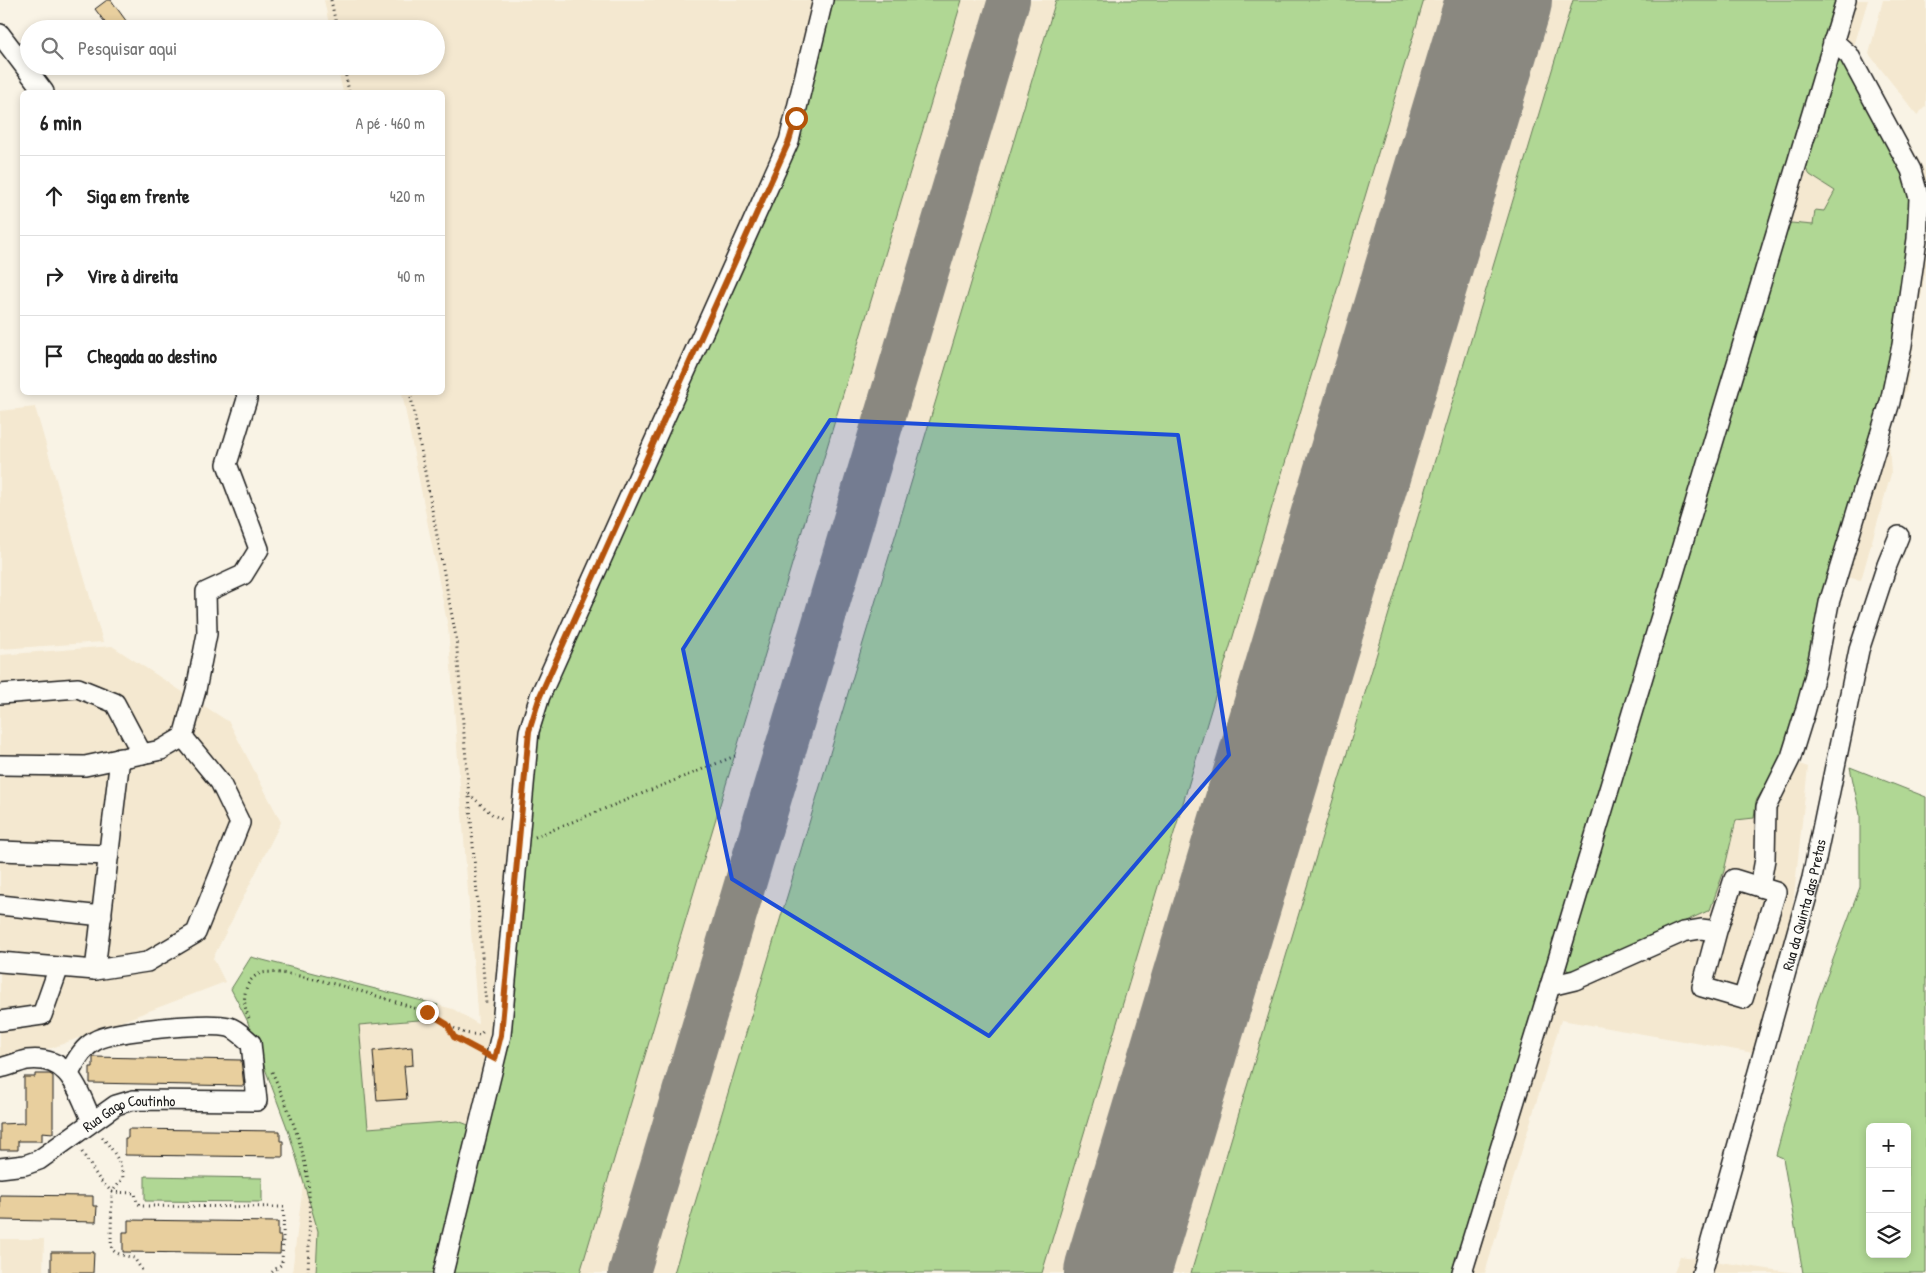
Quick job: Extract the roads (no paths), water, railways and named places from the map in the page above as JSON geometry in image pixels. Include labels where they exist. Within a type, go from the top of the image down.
[{"type":"street","points":[[443,1273],[501,1035],[529,731],[540,696],[789,141],[823,0]]},
{"type":"street","points":[[1462,1273],[1846,0]]},
{"type":"street","points":[[0,34],[20,60]]},
{"type":"street","points":[[1760,887],[1765,859],[1766,807],[1791,757],[1816,671],[1829,603],[1890,402],[1902,345],[1917,239],[1919,198],[1911,170],[1849,55],[1833,42]]},
{"type":"street","points":[[31,75],[42,90]]},
{"type":"street","points":[[0,765],[85,766],[161,750],[183,737],[196,690],[207,634],[206,592],[243,575],[259,549],[227,464],[248,398],[247,395]]},
{"type":"street","name":"Rua da Quinta das Pretas","points":[[1702,1273],[1812,878],[1858,650],[1899,536]]},
{"type":"street","points":[[0,694],[78,688],[115,702],[142,754]]},
{"type":"street","points":[[0,962],[95,970],[146,962],[196,933],[240,823],[220,782],[183,737]]},
{"type":"street","points":[[95,970],[120,758]]},
{"type":"street","points":[[0,851],[109,855]]},
{"type":"street","points":[[1734,880],[1776,892],[1743,999],[1702,987],[1717,931],[1734,880]]},
{"type":"street","points":[[0,905],[102,916]]},
{"type":"street","points":[[1550,986],[1576,980],[1683,932],[1717,931]]},
{"type":"street","points":[[0,1021],[42,1015],[59,967]]},
{"type":"street","name":"Rua Gago Coutinho","points":[[0,1168],[25,1165],[39,1160],[116,1105],[134,1100],[257,1102],[251,1043],[231,1027],[203,1025],[133,1031],[97,1040],[83,1050],[69,1073]]},
{"type":"street","points":[[0,1068],[27,1060],[57,1064],[69,1073],[92,1121]]}]
